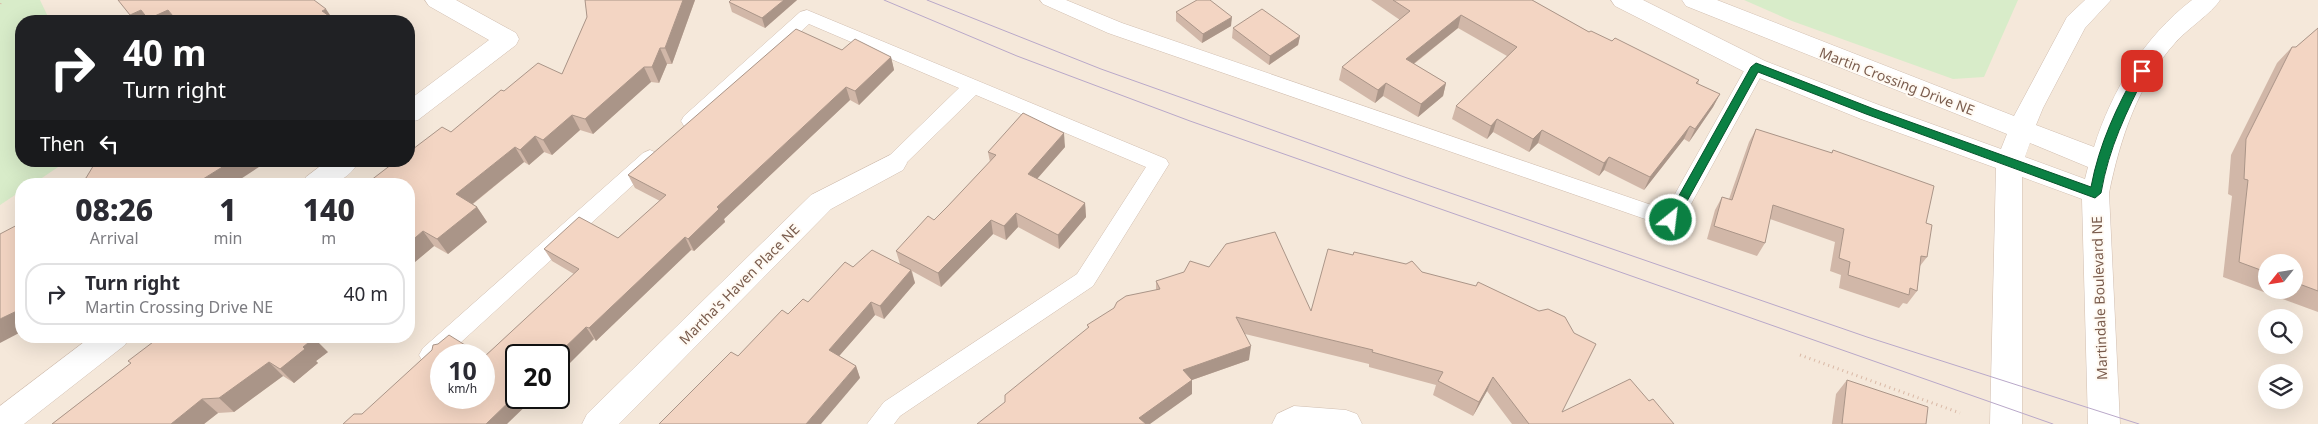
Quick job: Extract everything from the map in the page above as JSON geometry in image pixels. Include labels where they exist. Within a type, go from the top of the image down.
[{"type":"street","points":[[415,108],[507,39],[437,0]]},
{"type":"street","points":[[1623,0],[1756,67],[2009,163],[2095,193]]},
{"type":"street","name":"Martin Crossing Drive NE","points":[[1694,0],[2101,161]]},
{"type":"street","points":[[2006,424],[2009,163],[2020,130],[2076,23],[2099,0]]},
{"type":"street","name":"Martindale Boulevard NE","points":[[2104,424],[2095,193],[2101,161],[2115,122],[2151,54],[2187,14],[2208,0]]},
{"type":"street","name":"Martha's Haven Place NE","points":[[598,424],[821,202],[894,164]]},
{"type":"street","points":[[324,178],[338,167]]},
{"type":"street","points":[[0,424],[106,343]]},
{"type":"street","points":[[1288,424],[1294,420],[1346,424]]},
{"type":"lane","points":[[1049,0],[1115,28],[1671,220],[1756,67]]},
{"type":"lane","points":[[414,370],[807,16],[1159,164],[1085,280],[892,409],[879,424]]},
{"type":"lane","points":[[894,164],[973,86]]},
{"type":"path","points":[[0,4],[1,0]]},
{"type":"path","points":[[1800,355],[1960,413]]},
{"type":"shaded area","points":[[0,0],[2318,0],[2318,424],[0,424]]},
{"type":"green space","points":[[0,0],[40,0],[47,15],[15,15],[15,167],[58,167],[42,178],[15,178],[15,195],[0,205]]},
{"type":"green space","points":[[1744,0],[2018,0],[1984,77],[1953,79],[1792,21]]},
{"type":"building","points":[[118,0],[314,0],[326,9],[322,11],[328,15],[172,15],[168,10],[157,15],[145,15],[141,10],[130,15]]},
{"type":"building","points":[[585,0],[683,0],[665,48],[660,48],[652,67],[644,67],[585,119],[572,115],[543,140],[535,136],[520,150],[515,147],[456,194],[477,207],[437,239],[423,231],[415,238],[415,178],[374,178],[388,167],[415,167],[415,147],[442,127],[451,132],[501,90],[504,91],[538,63],[562,74],[587,17]]},
{"type":"building","points":[[731,0],[784,0],[762,18],[729,2]]},
{"type":"building","points":[[1197,0],[1210,0],[1232,17],[1203,34],[1176,12]]},
{"type":"building","points":[[1393,0],[1532,0],[1589,32],[1591,31],[1612,41],[1615,38],[1699,80],[1696,83],[1720,94],[1695,129],[1690,126],[1650,177],[1609,157],[1604,163],[1542,130],[1533,139],[1497,119],[1491,126],[1456,106],[1517,47],[1461,15],[1406,59],[1446,83],[1421,104],[1386,83],[1378,90],[1342,67],[1410,11]]},
{"type":"building","points":[[1262,9],[1300,36],[1270,56],[1233,28]]},
{"type":"building","points":[[2318,28],[2318,291],[2303,285],[2303,254],[2258,254],[2258,269],[2239,262],[2248,180],[2244,179],[2246,139],[2292,47],[2296,47]]},
{"type":"building","points":[[796,29],[842,50],[855,39],[891,57],[855,91],[846,87],[717,207],[719,209],[688,239],[685,237],[589,328],[586,327],[568,344],[505,344],[505,406],[486,424],[343,424],[354,414],[362,414],[430,352],[430,409],[495,409],[495,347],[579,269],[544,249],[579,217],[618,238],[666,195],[628,175]]},
{"type":"building","points":[[1023,113],[1064,133],[1028,174],[1085,203],[1058,235],[1016,213],[1004,226],[991,220],[938,273],[896,251],[928,216],[934,220],[996,155],[988,152]]},
{"type":"building","points":[[1756,129],[1832,153],[1833,150],[1934,186],[1926,223],[1932,225],[1927,257],[1921,256],[1917,291],[1910,288],[1909,295],[1848,275],[1850,262],[1839,258],[1844,229],[1773,205],[1765,243],[1714,226],[1722,197],[1732,200]]},
{"type":"building","points":[[93,167],[222,167],[205,178],[86,178]]},
{"type":"building","points":[[15,226],[15,312],[0,319],[0,234]]},
{"type":"building","points":[[1275,232],[1311,311],[1328,249],[1353,255],[1354,252],[1406,264],[1412,261],[1422,272],[1476,286],[1478,282],[1539,311],[1548,309],[1565,317],[1574,333],[1596,344],[1562,412],[1630,379],[1649,401],[1653,399],[1674,424],[1529,424],[1493,377],[1479,402],[1438,381],[1443,372],[1372,352],[1373,350],[1236,317],[1251,346],[1183,370],[1192,380],[1139,418],[1146,424],[977,424],[1005,402],[1005,395],[1089,327],[1087,325],[1114,308],[1117,302],[1126,296],[1160,289],[1156,281],[1184,272],[1190,261],[1209,267],[1226,244]]},
{"type":"building","points":[[872,250],[911,270],[880,306],[871,302],[829,350],[856,366],[806,424],[659,424],[731,352],[738,356],[782,310],[788,314],[803,299],[808,302],[845,262],[853,267]]},
{"type":"building","points":[[449,335],[463,344],[438,344]]},
{"type":"building","points":[[152,343],[308,343],[303,347],[305,349],[280,369],[269,362],[219,398],[202,399],[171,424],[52,424],[131,363],[128,361]]},
{"type":"building","points":[[1847,380],[1928,407],[1926,424],[1842,424]]},
{"type":"tram line","points":[[884,0],[1017,56],[1190,121],[2053,424]]},
{"type":"tram line","points":[[927,0],[1101,69],[1407,178],[1867,337],[2139,424]]},
{"type":"route","points":[[1671,220],[1756,67],[1870,112],[2095,193],[2101,161],[2115,122],[2142,71]]}]
